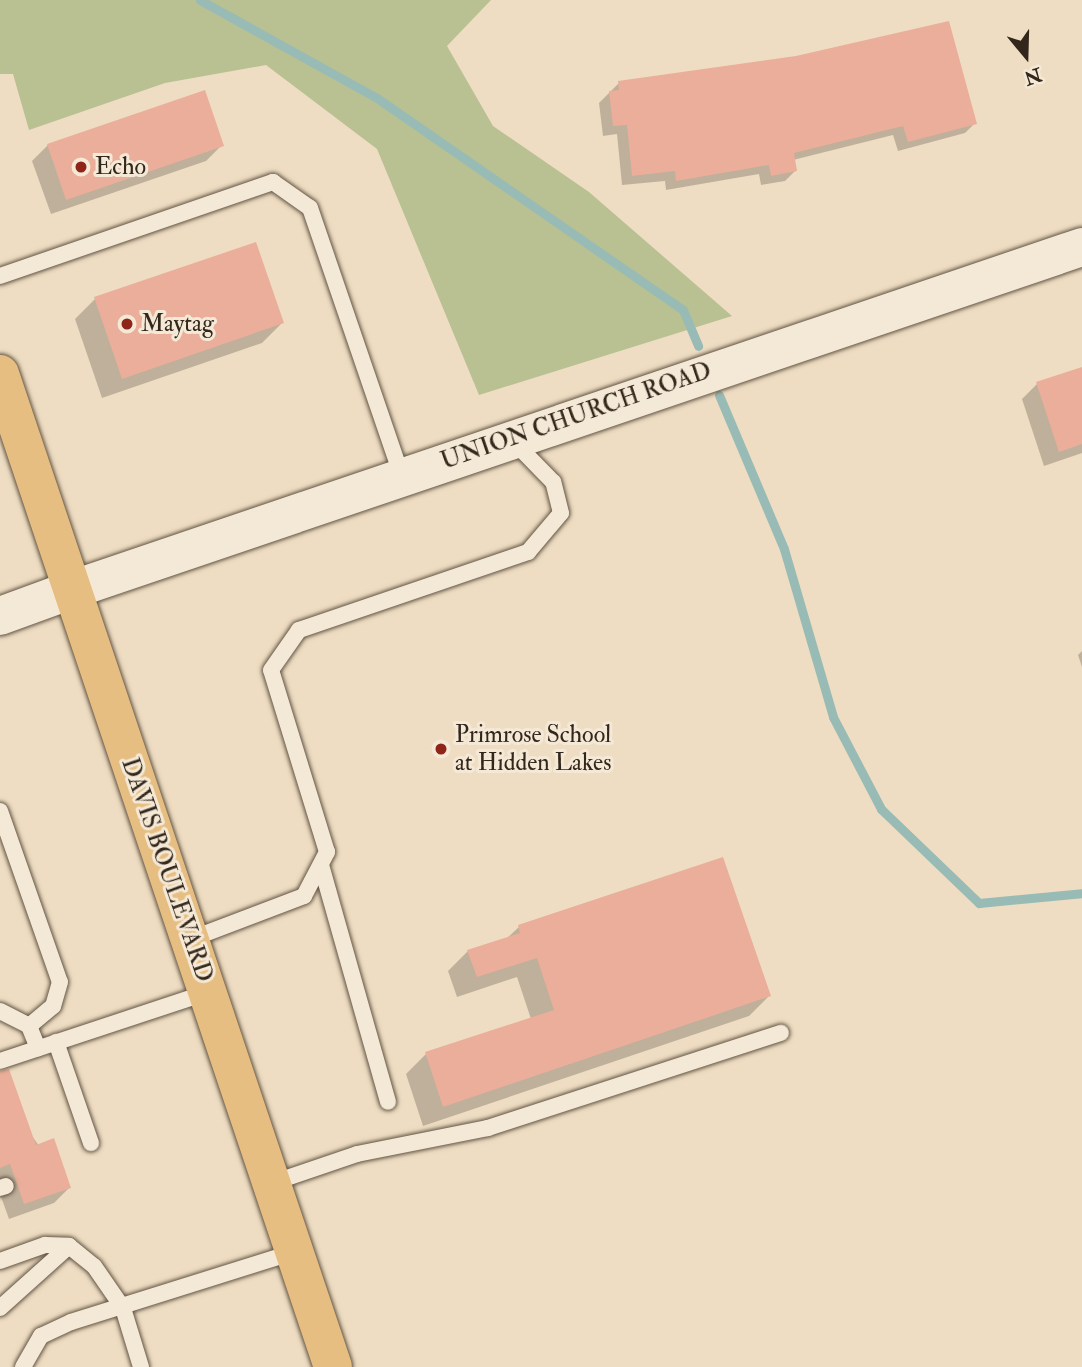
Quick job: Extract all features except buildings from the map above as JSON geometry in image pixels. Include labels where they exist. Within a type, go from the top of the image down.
[{"type":"main road","name":"DAVIS BOULEVARD","points":[[0,374],[334,1367]]},
{"type":"street","name":"UNION CHURCH ROAD","points":[[0,616],[402,476],[1082,247]]},
{"type":"lane","points":[[0,276],[272,182],[310,208],[402,476]]},
{"type":"lane","points":[[191,939],[304,896],[327,852],[271,670],[299,630],[528,552],[561,513],[553,482],[511,439]]},
{"type":"lane","points":[[0,811],[60,982],[53,1006],[29,1026]]},
{"type":"lane","points":[[321,865],[388,1102]]},
{"type":"lane","points":[[0,1061],[209,992]]},
{"type":"lane","points":[[0,1011],[29,1026],[38,1048]]},
{"type":"lane","points":[[272,1183],[356,1154],[488,1128],[780,1033]]},
{"type":"lane","points":[[57,1042],[91,1143]]},
{"type":"lane","points":[[0,1261],[45,1245],[69,1246],[94,1266],[123,1308],[141,1367]]},
{"type":"lane","points":[[0,1308],[69,1246]]},
{"type":"lane","points":[[23,1367],[41,1336],[295,1252]]},
{"type":"green space","points":[[0,0],[491,0],[447,46],[493,126],[589,192],[732,316],[479,395],[377,149],[266,65],[165,83],[29,130],[13,74],[0,74]]},
{"type":"waterway","points":[[200,0],[377,98],[683,310],[698,346]]},
{"type":"waterway","points":[[719,395],[784,549],[833,717],[881,809],[979,903],[1082,893]]},
{"type":"place","name":"Echo","points":[[81,167]]},
{"type":"place","name":"Maytag","points":[[127,324]]},
{"type":"place","name":"Primrose School at Hidden Lakes","points":[[441,749]]}]
